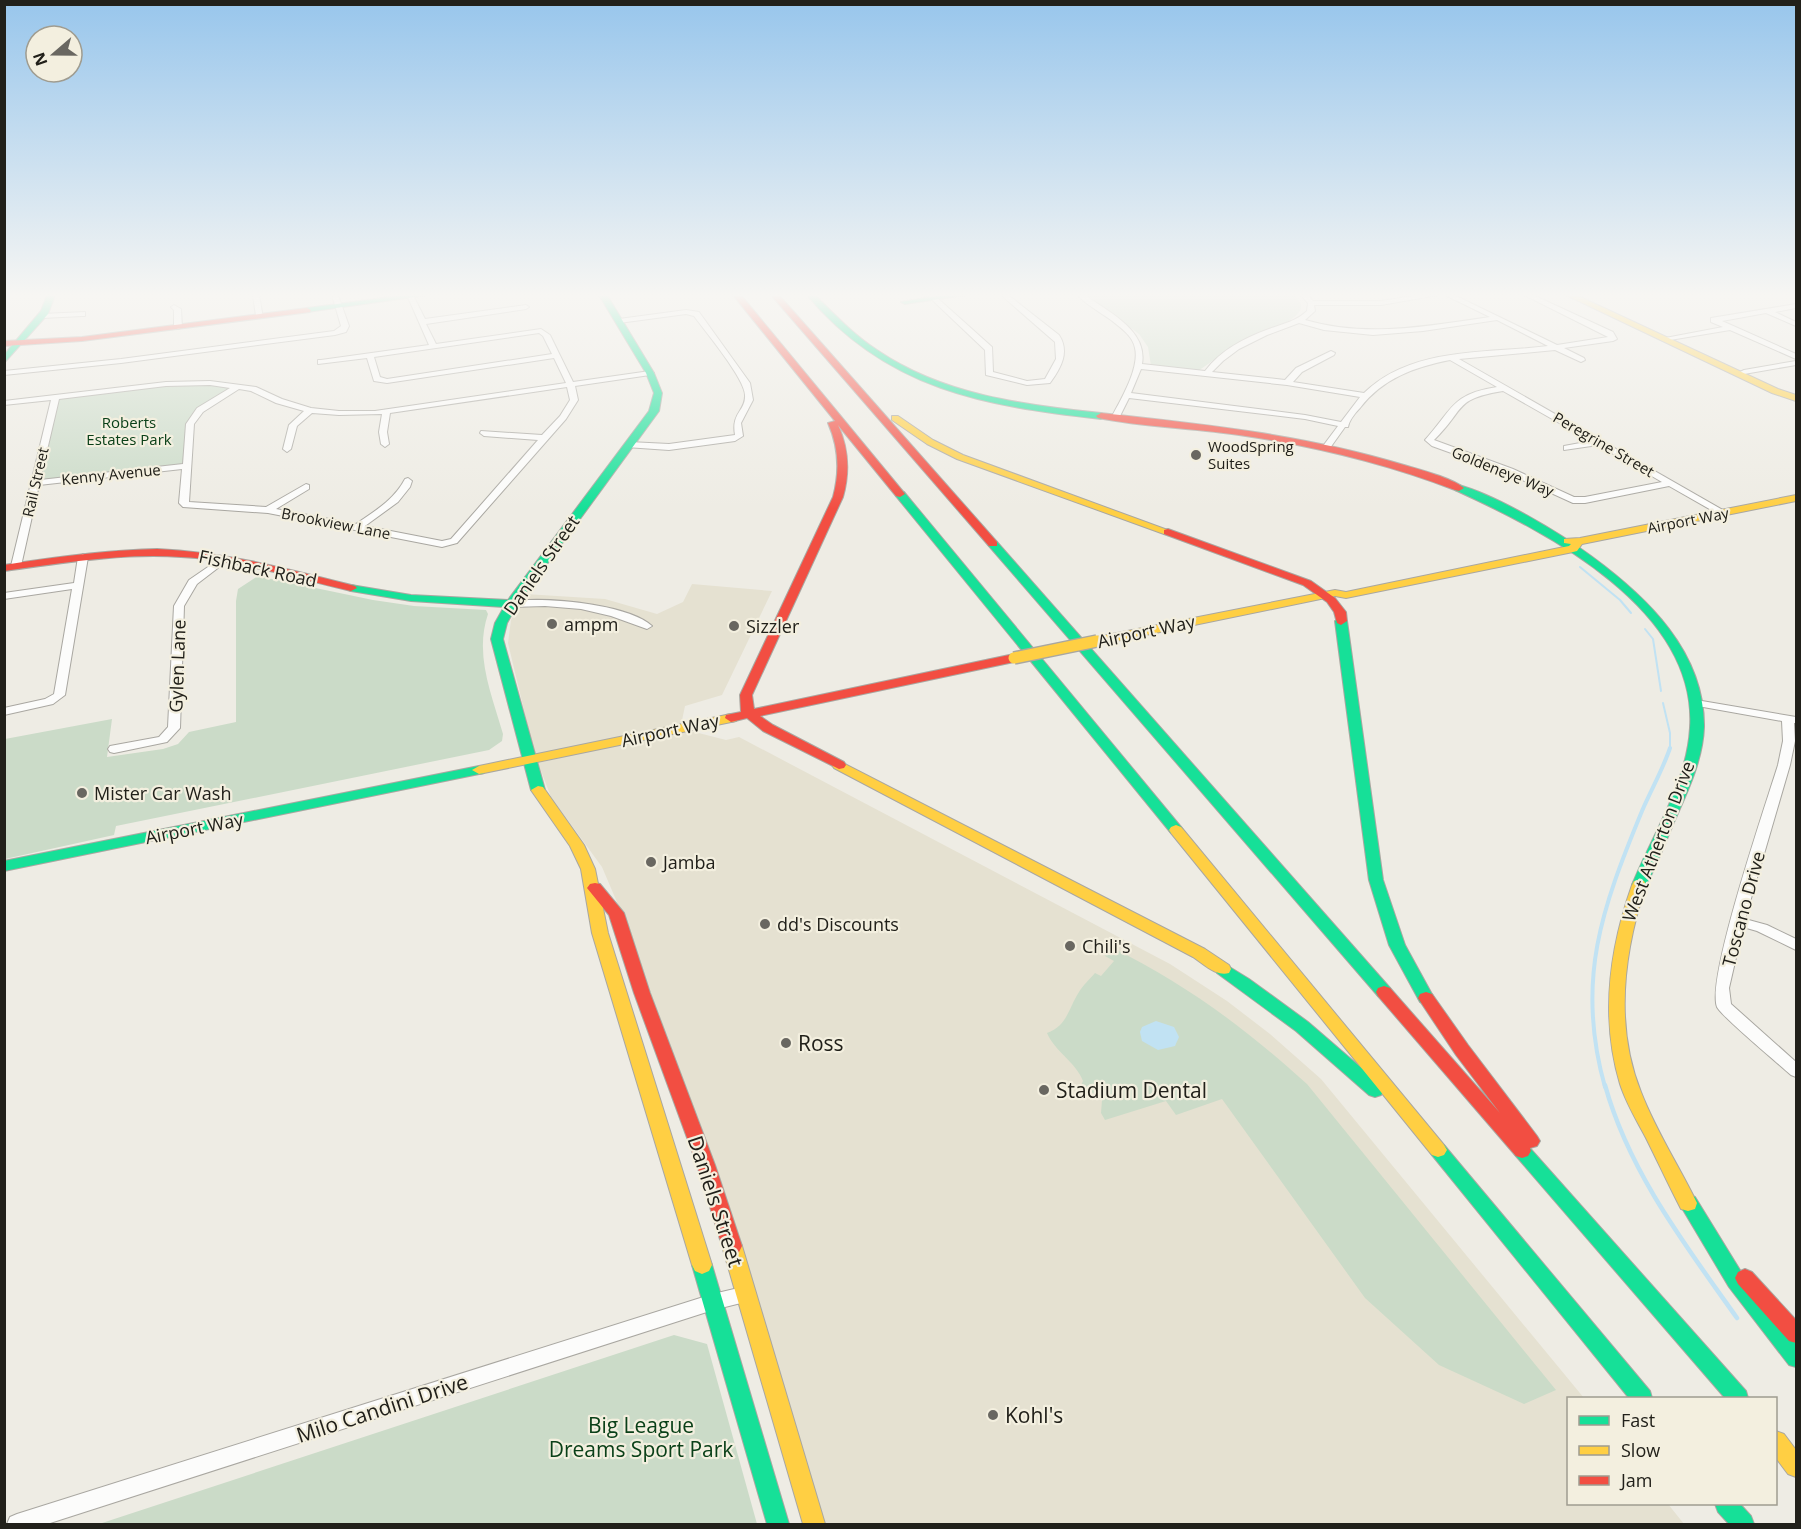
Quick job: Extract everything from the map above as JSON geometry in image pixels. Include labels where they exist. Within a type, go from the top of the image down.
[{"type":"main road","name":"Daniels Street","points":[[647,366],[657,385],[657,402],[654,411],[511,604],[501,623],[497,639],[529,760],[542,799],[568,831],[585,859],[595,888],[600,933],[713,1302],[777,1524]]},
{"type":"main road","points":[[795,366],[1641,1397]]},
{"type":"main road","points":[[837,366],[1737,1397]]},
{"type":"main road","name":"West Atherton Drive","points":[[896,366],[921,381],[994,402],[1032,409],[1328,446],[1398,464],[1501,506],[1558,540],[1576,545],[1653,614],[1683,660],[1696,703],[1695,734],[1687,769],[1627,920],[1620,949],[1616,996],[1628,1081],[1665,1160],[1702,1230],[1764,1321],[1797,1358]]},
{"type":"main road","points":[[1727,366],[1795,398]]},
{"type":"main road","points":[[1731,366],[1795,398]]},
{"type":"main road","points":[[845,375],[916,434],[960,457],[1284,573],[1330,594],[1340,612],[1376,880],[1386,916],[1401,953],[1419,987],[1443,1024],[1551,1168],[1603,1243]]},
{"type":"main road","points":[[808,383],[825,408],[839,436],[844,451],[844,478],[838,497],[746,695],[748,713],[768,728],[1141,921],[1255,988],[1336,1052],[1369,1083],[1485,1205]]},
{"type":"main road","name":"Airport Way","points":[[4,866],[529,760],[1097,641],[1330,594],[1346,595],[1797,498]]},
{"type":"main road","name":"Airport Way","points":[[1330,594],[1339,589],[1558,540]]},
{"type":"main road","name":"Fishback Road","points":[[10,567],[83,557],[165,553],[225,559],[404,598],[511,604]]},
{"type":"main road","name":"Daniels Street","points":[[595,888],[616,913],[642,993],[706,1165],[747,1294],[814,1524]]},
{"type":"main road","name":"West Atherton Drive","points":[[1702,1230],[1797,1334]]},
{"type":"main road","points":[[1777,1443],[1797,1466]]},
{"type":"main road","points":[[1728,1505],[1743,1524]]},
{"type":"street","points":[[4,373],[69,366]]},
{"type":"street","points":[[373,366],[377,379],[381,381],[483,366]]},
{"type":"street","points":[[484,433],[544,438],[563,417],[574,400],[570,384],[561,366]]},
{"type":"street","points":[[629,445],[669,447],[739,436],[737,423],[749,403],[751,394],[733,366]]},
{"type":"street","points":[[989,366],[989,373],[1001,378],[1036,383],[1049,379],[1055,366]]},
{"type":"street","points":[[1115,418],[1137,366]]},
{"type":"street","points":[[1140,366],[1287,382],[1365,395]]},
{"type":"street","points":[[1207,374],[1212,366]]},
{"type":"street","points":[[1287,382],[1306,366]]},
{"type":"street","points":[[1328,446],[1365,395],[1377,385],[1418,366]]},
{"type":"street","name":"Peregrine Street","points":[[1467,366],[1723,513]]},
{"type":"street","points":[[1744,372],[1777,366]]},
{"type":"street","points":[[4,404],[187,382],[239,386],[310,410],[353,414],[386,412],[650,372]]},
{"type":"street","points":[[187,466],[190,424],[194,416],[211,402],[239,386]]},
{"type":"street","name":"Goldeneye Way","points":[[1505,388],[1478,393],[1462,400],[1440,431],[1429,440],[1510,471],[1573,500],[1585,500],[1671,483]]},
{"type":"street","points":[[1126,395],[1305,417],[1345,425]]},
{"type":"street","name":"Rail Street","points":[[10,567],[35,483],[55,398]]},
{"type":"street","points":[[287,449],[293,425],[310,410]]},
{"type":"street","points":[[385,444],[383,432],[386,412]]},
{"type":"street","name":"Brookview Lane","points":[[187,466],[184,496],[186,505],[268,510],[449,544],[544,438]]},
{"type":"street","points":[[1567,447],[1599,442]]},
{"type":"street","name":"Kenny Avenue","points":[[35,483],[187,466]]},
{"type":"street","points":[[358,527],[405,491],[408,481]]},
{"type":"street","points":[[268,510],[306,487]]},
{"type":"street","points":[[4,712],[49,702],[59,695],[83,557]]},
{"type":"street","name":"Gylen Lane","points":[[114,749],[163,740],[174,728],[179,606],[193,582],[225,559]]},
{"type":"street","points":[[4,596],[79,585]]},
{"type":"street","name":"Fishback Road","points":[[511,604],[524,608],[614,613],[646,626]]},
{"type":"street","points":[[1696,703],[1792,719]]},
{"type":"street","name":"Toscano Drive","points":[[1792,719],[1784,765],[1737,921],[1722,988],[1724,1006],[1797,1071]]},
{"type":"street","points":[[1737,921],[1762,928],[1797,945]]},
{"type":"street","name":"Milo Candini Drive","points":[[17,1524],[713,1302],[747,1294]]},
{"type":"shaded area","points":[[692,584],[772,591],[722,695],[685,706],[681,725],[535,756],[508,643],[511,620],[525,594],[605,599],[657,614],[683,602]]},
{"type":"shaded area","points":[[683,729],[726,740],[739,737],[1170,964],[1227,1001],[1270,1034],[1321,1079],[1583,1397],[1567,1397],[1567,1505],[1669,1505],[1684,1524],[825,1524],[753,1297],[625,921],[602,867],[551,797],[538,763]]},
{"type":"green space","points":[[1154,366],[1205,366],[1198,371]]},
{"type":"green space","name":"Roberts Estates Park","points":[[187,382],[239,386],[194,416],[187,466],[35,483],[55,398]]},
{"type":"green space","points":[[258,576],[373,600],[414,606],[486,610],[488,614],[484,629],[484,660],[503,734],[502,741],[489,750],[116,826],[114,835],[5,859],[5,739],[112,719],[107,757],[163,749],[178,744],[189,732],[236,722],[236,601],[238,589]]},
{"type":"green space","points":[[1111,947],[1165,976],[1214,1008],[1307,1084],[1556,1390],[1524,1404],[1439,1365],[1365,1298],[1222,1099],[1176,1115],[1166,1101],[1105,1120],[1101,1113],[1102,1100],[1089,1090],[1079,1089],[1083,1081],[1080,1074],[1055,1046],[1047,1033],[1063,1021],[1081,989],[1095,973],[1101,976],[1114,961],[1105,956]]},
{"type":"green space","name":"Big League Dreams Sport Park","points":[[674,1335],[707,1344],[757,1524],[99,1524]]},
{"type":"water","points":[[1156,1021],[1174,1027],[1179,1037],[1175,1046],[1158,1050],[1142,1041],[1140,1032],[1142,1027]]},
{"type":"waterway","points":[[1580,567],[1620,600],[1631,613]]},
{"type":"waterway","points":[[1645,629],[1653,639],[1661,691]]},
{"type":"waterway","points":[[1663,703],[1670,733],[1670,748]]},
{"type":"waterway","points":[[1605,1087],[1596,1049],[1592,1013],[1597,946],[1615,880],[1670,748]]},
{"type":"waterway","points":[[1605,1085],[1615,1117],[1644,1178],[1679,1236],[1737,1318]]},
{"type":"traffic: fast","points":[[538,790],[497,639],[501,623],[511,604],[654,411],[658,393],[646,366]]},
{"type":"traffic: fast","points":[[898,366],[942,387],[979,397],[1018,405],[1101,416]]},
{"type":"traffic: fast","points":[[1459,488],[1535,525],[1576,550],[1615,579],[1649,611],[1676,646],[1693,685],[1697,727],[1694,747],[1674,808],[1639,885]]},
{"type":"traffic: fast","points":[[900,494],[1176,830]]},
{"type":"traffic: fast","points":[[993,544],[1384,992]]},
{"type":"traffic: fast","points":[[351,588],[411,598],[511,604]]},
{"type":"traffic: fast","points":[[1341,621],[1376,880],[1397,945],[1426,998]]},
{"type":"traffic: fast","points":[[4,866],[479,770]]},
{"type":"traffic: fast","points":[[1223,969],[1302,1026],[1375,1090]]},
{"type":"traffic: fast","points":[[1438,1150],[1641,1397]]},
{"type":"traffic: fast","points":[[1522,1151],[1737,1397]]},
{"type":"traffic: fast","points":[[1688,1203],[1736,1281],[1796,1358]]},
{"type":"traffic: fast","points":[[702,1265],[778,1524]]},
{"type":"traffic: fast","points":[[1727,1505],[1743,1524]]},
{"type":"traffic: slow","points":[[1722,366],[1775,391],[1796,398]]},
{"type":"traffic: slow","points":[[895,418],[930,442],[960,457],[1168,532]]},
{"type":"traffic: slow","points":[[1568,541],[1580,541],[1796,498]]},
{"type":"traffic: slow","points":[[1097,641],[1335,593],[1346,595],[1573,549],[1577,544]]},
{"type":"traffic: slow","points":[[1014,658],[1097,641]]},
{"type":"traffic: slow","points":[[479,770],[731,718]]},
{"type":"traffic: slow","points":[[839,765],[1199,953],[1223,969]]},
{"type":"traffic: slow","points":[[538,790],[577,845],[588,869],[600,933],[702,1265]]},
{"type":"traffic: slow","points":[[1176,830],[1438,1150]]},
{"type":"traffic: slow","points":[[1639,885],[1624,934],[1620,959],[1617,984],[1618,1034],[1631,1091],[1688,1203]]},
{"type":"traffic: slow","points":[[732,1246],[814,1524]]},
{"type":"traffic: slow","points":[[1777,1443],[1796,1466]]},
{"type":"traffic: jam","points":[[795,366],[900,494]]},
{"type":"traffic: jam","points":[[837,366],[993,544]]},
{"type":"traffic: jam","points":[[1101,416],[1238,432],[1328,448],[1372,458],[1459,488]]},
{"type":"traffic: jam","points":[[833,423],[840,441],[843,459],[838,497],[746,695],[748,713],[768,728],[839,765]]},
{"type":"traffic: jam","points":[[1168,532],[1307,583],[1331,600],[1340,612],[1341,621]]},
{"type":"traffic: jam","points":[[4,568],[106,555],[182,554],[244,562],[351,588]]},
{"type":"traffic: jam","points":[[731,718],[1014,658]]},
{"type":"traffic: jam","points":[[595,888],[616,913],[642,993],[706,1165],[732,1246]]},
{"type":"traffic: jam","points":[[1384,992],[1522,1151]]},
{"type":"traffic: jam","points":[[1426,998],[1531,1141]]},
{"type":"traffic: jam","points":[[1745,1278],[1796,1334]]},
{"type":"place","name":"WoodSpring Suites","points":[[1196,455]]},
{"type":"place","name":"ampm","points":[[552,624]]},
{"type":"place","name":"Sizzler","points":[[734,626]]},
{"type":"place","name":"Mister Car Wash","points":[[82,793]]},
{"type":"place","name":"Jamba","points":[[651,862]]},
{"type":"place","name":"dd's Discounts","points":[[765,924]]},
{"type":"place","name":"Chili's","points":[[1070,946]]},
{"type":"place","name":"Ross","points":[[786,1043]]},
{"type":"place","name":"Stadium Dental","points":[[1044,1090]]},
{"type":"place","name":"Kohl's","points":[[993,1415]]}]
